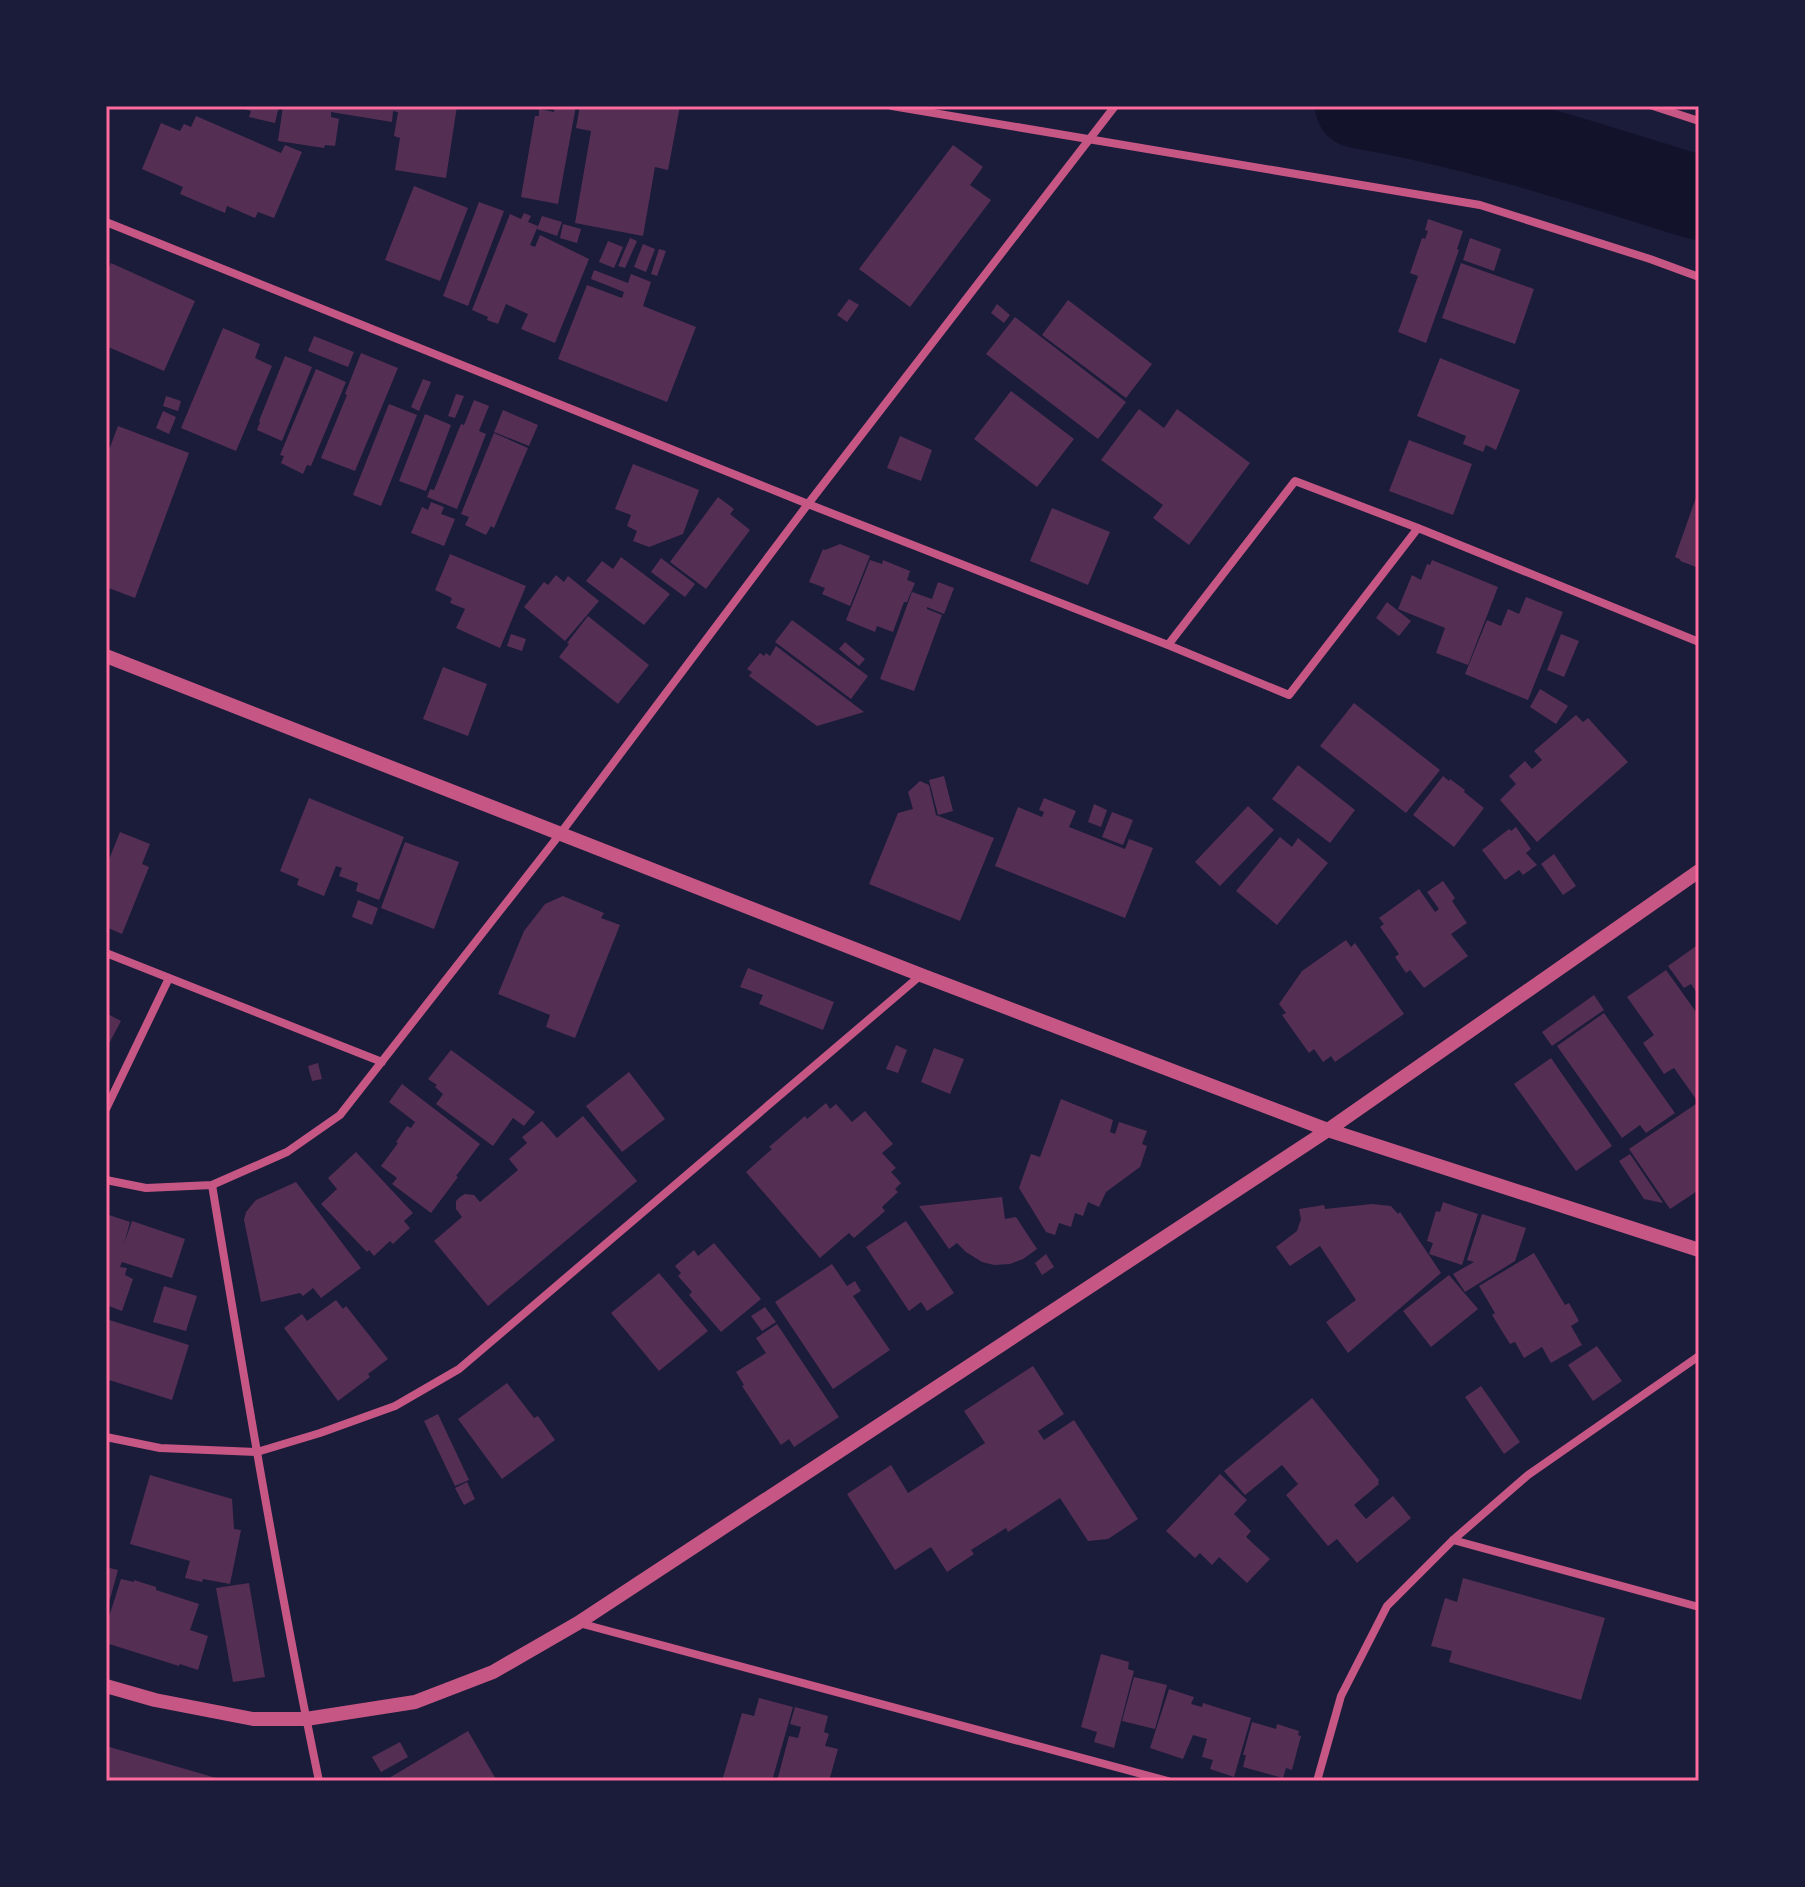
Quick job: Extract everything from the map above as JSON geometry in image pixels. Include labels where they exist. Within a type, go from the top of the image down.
[{"type":"street","points":[[892,106],[1480,205],[1699,277]]},
{"type":"street","points":[[1653,106],[1699,119]]},
{"type":"street","points":[[106,1180],[146,1188],[212,1185],[287,1152],[340,1115],[560,834],[808,504],[1114,107]]},
{"type":"street","points":[[106,222],[1289,695],[1418,528]]},
{"type":"street","points":[[1168,645],[1295,481],[1699,642]]},
{"type":"street","points":[[106,656],[921,975],[1328,1130],[1699,1250]]},
{"type":"street","points":[[106,1686],[155,1700],[253,1719],[306,1719],[415,1702],[493,1672],[578,1623],[1328,1130],[1699,871]]},
{"type":"street","points":[[106,953],[382,1062]]},
{"type":"street","points":[[106,1437],[160,1448],[257,1452],[395,1406],[459,1369],[921,975]]},
{"type":"street","points":[[106,1109],[169,978]]},
{"type":"street","points":[[212,1185],[257,1452],[319,1781]]},
{"type":"street","points":[[1317,1781],[1341,1696],[1387,1606],[1453,1540],[1528,1475],[1699,1356]]},
{"type":"street","points":[[1453,1540],[1699,1607]]},
{"type":"street","points":[[578,1623],[1168,1781]]},
{"type":"building","points":[[235,106],[279,106],[275,123],[249,117],[251,111]]},
{"type":"building","points":[[283,106],[457,106],[446,178],[395,170],[400,138],[394,136],[398,112],[393,111],[392,122],[331,112],[331,117],[339,119],[335,146],[325,145],[324,148],[278,141]]},
{"type":"building","points":[[555,106],[576,106],[558,204],[521,197],[535,116],[539,116],[539,109],[554,112]]},
{"type":"building","points":[[580,106],[680,106],[668,170],[655,167],[643,236],[575,223],[591,131],[576,128]]},
{"type":"building","points":[[196,116],[281,153],[285,145],[302,152],[274,218],[258,212],[255,218],[227,206],[225,213],[180,194],[183,187],[142,169],[161,123],[180,131],[184,124],[191,127]]},
{"type":"building","points":[[953,145],[983,167],[970,185],[991,200],[910,307],[859,269]]},
{"type":"building","points":[[414,186],[468,208],[440,281],[385,260]]},
{"type":"building","points":[[479,202],[504,211],[468,306],[443,296]]},
{"type":"building","points":[[524,213],[531,216],[528,222],[538,226],[530,245],[535,247],[540,235],[589,259],[555,343],[521,329],[528,314],[506,304],[498,324],[472,310],[510,214],[521,219]]},
{"type":"building","points":[[542,216],[562,222],[557,236],[537,229]]},
{"type":"building","points":[[1428,219],[1463,231],[1426,343],[1398,332],[1418,276],[1410,273],[1422,238],[1425,239],[1428,231],[1425,230]]},
{"type":"building","points":[[563,224],[581,229],[577,243],[560,238]]},
{"type":"building","points":[[630,238],[637,241],[625,268],[618,266]]},
{"type":"building","points":[[1470,238],[1501,249],[1494,271],[1463,260]]},
{"type":"building","points":[[608,241],[623,247],[614,268],[599,262]]},
{"type":"building","points":[[643,244],[655,249],[646,272],[634,267]]},
{"type":"building","points":[[659,249],[666,251],[657,276],[651,274]]},
{"type":"building","points":[[111,263],[195,301],[164,371],[106,346],[106,274]]},
{"type":"building","points":[[1461,263],[1534,289],[1515,344],[1442,318]]},
{"type":"building","points":[[594,270],[628,283],[631,274],[651,282],[643,306],[696,327],[667,402],[558,359],[587,285],[622,298],[624,292],[591,279]]},
{"type":"building","points":[[849,299],[859,305],[847,322],[837,315]]},
{"type":"building","points":[[1068,300],[1152,364],[1126,398],[1042,335]]},
{"type":"building","points":[[997,304],[1010,315],[1004,323],[991,313]]},
{"type":"building","points":[[1015,317],[1126,402],[1098,439],[986,354]]},
{"type":"building","points":[[223,328],[260,344],[255,358],[272,366],[236,451],[181,428]]},
{"type":"building","points":[[314,336],[354,352],[348,367],[308,351]]},
{"type":"building","points":[[361,353],[398,368],[355,471],[321,458]]},
{"type":"building","points":[[285,356],[312,367],[282,441],[257,430]]},
{"type":"building","points":[[1440,358],[1520,390],[1496,450],[1486,445],[1483,452],[1463,444],[1466,436],[1417,416]]},
{"type":"building","points":[[316,369],[346,382],[311,466],[307,465],[303,474],[281,463],[284,456],[280,455]]},
{"type":"building","points":[[423,379],[431,382],[419,411],[411,407]]},
{"type":"building","points":[[1011,391],[1074,439],[1037,487],[974,439]]},
{"type":"building","points":[[456,394],[464,396],[455,418],[448,416]]},
{"type":"building","points":[[166,396],[181,401],[178,411],[163,406]]},
{"type":"building","points":[[474,400],[489,406],[479,431],[486,434],[457,509],[427,497],[430,489],[434,490]]},
{"type":"building","points":[[389,404],[417,415],[381,506],[353,495]]},
{"type":"building","points":[[1139,409],[1164,428],[1177,409],[1250,463],[1189,545],[1153,518],[1163,505],[1101,460]]},
{"type":"building","points":[[503,410],[538,425],[529,446],[494,432]]},
{"type":"building","points":[[163,411],[176,417],[169,434],[156,428]]},
{"type":"building","points":[[425,414],[451,425],[426,491],[399,481]]},
{"type":"building","points":[[118,426],[189,453],[135,598],[106,587],[106,458]]},
{"type":"building","points":[[494,433],[528,448],[494,528],[491,526],[486,535],[465,525],[469,517],[461,514]]},
{"type":"building","points":[[900,436],[932,450],[921,481],[887,468]]},
{"type":"building","points":[[1409,440],[1472,464],[1453,515],[1389,491]]},
{"type":"building","points":[[633,464],[699,490],[683,534],[649,547],[633,541],[637,531],[627,526],[631,515],[615,509]]},
{"type":"building","points":[[1699,489],[1699,568],[1675,557]]},
{"type":"building","points":[[718,497],[734,509],[730,514],[750,530],[706,589],[670,562]]},
{"type":"building","points":[[431,502],[444,507],[441,514],[455,519],[444,546],[411,533],[422,507],[428,510]]},
{"type":"building","points":[[1052,508],[1110,532],[1088,585],[1030,561]]},
{"type":"building","points":[[840,544],[870,556],[850,606],[822,594],[825,588],[809,582],[823,549]]},
{"type":"building","points":[[450,554],[526,586],[500,648],[456,628],[465,609],[450,603],[452,598],[435,590]]},
{"type":"building","points":[[621,557],[670,594],[644,625],[586,581],[602,561],[613,569]]},
{"type":"building","points":[[661,558],[695,584],[685,597],[651,572]]},
{"type":"building","points":[[870,560],[882,564],[883,560],[910,571],[907,580],[915,583],[893,632],[877,626],[875,632],[846,620]]},
{"type":"building","points":[[1432,560],[1498,587],[1468,665],[1436,653],[1445,628],[1398,609],[1412,575],[1421,580],[1427,564],[1430,565]]},
{"type":"building","points":[[556,575],[564,582],[568,576],[599,601],[565,641],[524,607],[544,582],[548,585]]},
{"type":"building","points":[[938,582],[954,588],[944,614],[927,607],[942,615],[914,691],[880,679],[912,592],[932,599]]},
{"type":"building","points":[[1526,597],[1563,612],[1528,700],[1465,674],[1487,620],[1501,626],[1508,609],[1519,614]]},
{"type":"building","points":[[1387,602],[1411,621],[1399,636],[1376,618]]},
{"type":"building","points":[[588,616],[649,665],[618,704],[559,657]]},
{"type":"building","points":[[792,620],[868,676],[851,699],[775,642]]},
{"type":"building","points":[[511,634],[526,639],[522,651],[507,646]]},
{"type":"building","points":[[1561,634],[1579,641],[1564,677],[1547,670]]},
{"type":"building","points":[[845,642],[865,659],[859,666],[839,649]]},
{"type":"building","points":[[776,646],[864,712],[817,726],[749,676],[752,672],[747,669],[760,653],[770,656]]},
{"type":"building","points":[[443,667],[487,684],[468,736],[423,719]]},
{"type":"building","points":[[1540,689],[1568,706],[1556,724],[1530,707]]},
{"type":"building","points":[[1354,703],[1440,770],[1406,813],[1320,746]]},
{"type":"building","points":[[1576,715],[1583,722],[1588,718],[1628,762],[1537,842],[1500,800],[1516,784],[1509,776],[1525,761],[1532,769],[1542,760],[1534,751]]},
{"type":"building","points":[[1298,765],[1355,810],[1330,843],[1272,799]]},
{"type":"building","points":[[944,776],[953,811],[938,815],[929,780]]},
{"type":"building","points":[[1443,776],[1465,790],[1484,808],[1454,847],[1413,815]]},
{"type":"building","points":[[920,781],[929,785],[936,815],[994,838],[960,921],[869,884],[898,813],[913,809],[908,792]]},
{"type":"building","points":[[309,798],[404,837],[379,900],[356,891],[358,883],[339,876],[342,868],[336,866],[324,896],[297,885],[299,879],[280,871]]},
{"type":"building","points":[[1044,798],[1076,811],[1069,827],[1125,849],[1129,839],[1153,848],[1125,918],[995,866],[1018,807],[1042,817],[1044,812],[1039,810]]},
{"type":"building","points":[[1094,804],[1107,810],[1101,827],[1088,822]]},
{"type":"building","points":[[1248,806],[1274,830],[1220,886],[1195,862]]},
{"type":"building","points":[[1112,812],[1133,820],[1123,845],[1102,837]]},
{"type":"building","points":[[1516,827],[1531,849],[1526,853],[1537,865],[1523,875],[1519,870],[1505,880],[1482,850]]},
{"type":"building","points":[[120,832],[150,844],[142,864],[149,867],[122,934],[106,927],[106,867]]},
{"type":"building","points":[[1280,837],[1292,847],[1298,838],[1328,863],[1277,925],[1236,891]]},
{"type":"building","points":[[405,842],[459,862],[434,929],[381,908]]},
{"type":"building","points":[[1554,854],[1576,886],[1563,895],[1541,864]]},
{"type":"building","points":[[1443,881],[1467,923],[1451,934],[1468,956],[1424,988],[1410,970],[1406,973],[1395,957],[1399,954],[1380,927],[1384,924],[1379,918],[1419,889],[1435,912],[1439,909],[1427,892]]},
{"type":"building","points":[[563,896],[604,913],[601,918],[620,925],[575,1038],[546,1027],[550,1015],[498,994],[524,931],[545,904]]},
{"type":"building","points":[[358,900],[378,908],[372,925],[352,917]]},
{"type":"building","points":[[1346,940],[1351,947],[1355,943],[1404,1014],[1335,1062],[1331,1056],[1323,1062],[1314,1049],[1309,1053],[1282,1015],[1286,1013],[1279,1004],[1302,971]]},
{"type":"building","points":[[1699,944],[1699,996],[1691,984],[1684,988],[1668,966]]},
{"type":"building","points":[[748,968],[834,1002],[823,1030],[759,1004],[763,995],[740,987]]},
{"type":"building","points":[[1666,970],[1699,1016],[1699,1098],[1696,1099],[1674,1068],[1664,1074],[1643,1043],[1654,1035],[1627,997]]},
{"type":"building","points":[[1594,995],[1604,1010],[1552,1046],[1542,1032]]},
{"type":"building","points":[[106,1013],[121,1021],[106,1049]]},
{"type":"building","points":[[1604,1013],[1675,1113],[1646,1133],[1640,1125],[1622,1138],[1557,1046]]},
{"type":"building","points":[[896,1045],[907,1050],[898,1073],[886,1069]]},
{"type":"building","points":[[934,1048],[964,1059],[950,1094],[921,1082]]},
{"type":"building","points":[[451,1050],[535,1112],[524,1126],[513,1118],[493,1146],[436,1104],[443,1094],[428,1079]]},
{"type":"building","points":[[1551,1058],[1612,1146],[1576,1171],[1514,1084]]},
{"type":"building","points":[[318,1063],[322,1079],[312,1081],[308,1066]]},
{"type":"building","points":[[629,1072],[665,1119],[622,1152],[586,1106]]},
{"type":"building","points":[[402,1084],[480,1144],[431,1213],[392,1184],[397,1178],[381,1166],[407,1126],[411,1128],[415,1122],[389,1102]]},
{"type":"building","points":[[1061,1099],[1113,1120],[1110,1132],[1115,1134],[1119,1122],[1147,1131],[1142,1144],[1147,1146],[1140,1167],[1106,1192],[1099,1207],[1088,1202],[1083,1216],[1075,1213],[1071,1227],[1059,1223],[1055,1235],[1046,1232],[1019,1188],[1031,1154],[1040,1157]]},
{"type":"building","points":[[1699,1102],[1699,1190],[1670,1209],[1629,1149]]},
{"type":"building","points":[[826,1103],[830,1109],[836,1104],[852,1122],[865,1111],[893,1144],[882,1153],[896,1168],[891,1172],[901,1183],[895,1189],[898,1192],[882,1207],[885,1211],[854,1238],[849,1233],[820,1258],[746,1172],[772,1149],[769,1147],[805,1116],[807,1119]]},
{"type":"building","points":[[583,1116],[637,1181],[488,1306],[434,1241],[462,1217],[456,1209],[456,1201],[460,1197],[474,1195],[480,1202],[518,1170],[509,1159],[527,1143],[522,1137],[542,1121],[557,1138]]},
{"type":"building","points":[[356,1152],[413,1213],[404,1221],[410,1228],[374,1256],[321,1204],[337,1189],[328,1178]]},
{"type":"building","points":[[1630,1154],[1663,1203],[1644,1199],[1619,1161]]},
{"type":"building","points":[[296,1182],[361,1268],[321,1298],[313,1288],[303,1296],[300,1293],[261,1302],[244,1220],[246,1212],[256,1200]]},
{"type":"building","points":[[1002,1197],[1005,1219],[1016,1217],[1037,1249],[1010,1264],[982,1262],[957,1243],[949,1249],[919,1206]]},
{"type":"building","points":[[1443,1202],[1478,1214],[1462,1265],[1429,1254],[1433,1243],[1427,1241],[1436,1211],[1440,1212]]},
{"type":"building","points":[[1372,1204],[1391,1206],[1398,1214],[1400,1212],[1441,1273],[1348,1353],[1326,1322],[1356,1300],[1320,1246],[1290,1266],[1276,1247],[1297,1231],[1301,1219],[1299,1209]]},
{"type":"building","points":[[106,1214],[130,1222],[124,1244],[132,1221],[185,1239],[172,1278],[122,1262],[120,1267],[127,1268],[125,1275],[133,1279],[122,1311],[109,1306],[108,1313],[106,1312]]},
{"type":"building","points":[[1482,1214],[1526,1228],[1515,1261],[1465,1292],[1453,1274],[1474,1262],[1467,1260]]},
{"type":"building","points":[[906,1221],[954,1293],[927,1311],[921,1302],[909,1311],[866,1247]]},
{"type":"building","points":[[714,1243],[761,1299],[721,1332],[689,1295],[692,1292],[678,1276],[681,1273],[675,1266],[694,1250],[698,1256]]},
{"type":"building","points":[[1534,1253],[1565,1305],[1569,1303],[1579,1321],[1571,1326],[1582,1345],[1551,1363],[1542,1347],[1524,1358],[1515,1342],[1510,1344],[1479,1286]]},
{"type":"building","points":[[1046,1254],[1054,1267],[1042,1275],[1035,1263]]},
{"type":"building","points":[[832,1264],[847,1286],[855,1281],[861,1291],[853,1296],[890,1350],[833,1389],[775,1302]]},
{"type":"building","points":[[659,1273],[708,1331],[659,1371],[611,1313]]},
{"type":"building","points":[[1449,1275],[1478,1309],[1431,1347],[1403,1311]]},
{"type":"building","points":[[164,1286],[197,1296],[186,1331],[153,1322]]},
{"type":"building","points":[[336,1300],[343,1309],[346,1306],[388,1359],[338,1401],[284,1328],[302,1314],[307,1321]]},
{"type":"building","points":[[765,1307],[776,1322],[762,1331],[751,1316]]},
{"type":"building","points":[[106,1319],[189,1345],[172,1400],[106,1379]]},
{"type":"building","points":[[777,1324],[839,1417],[794,1447],[789,1439],[781,1445],[736,1372],[766,1353],[756,1338]]},
{"type":"building","points":[[1597,1346],[1622,1381],[1593,1401],[1568,1365]]},
{"type":"building","points":[[1033,1366],[1064,1414],[1038,1431],[1044,1440],[1074,1420],[1138,1519],[1108,1539],[1088,1541],[1060,1498],[1008,1532],[1006,1528],[971,1550],[974,1554],[947,1572],[931,1547],[895,1570],[847,1494],[891,1465],[908,1493],[985,1443],[964,1411]]},
{"type":"building","points":[[507,1383],[534,1418],[538,1416],[555,1440],[502,1479],[458,1419]]},
{"type":"building","points":[[1481,1386],[1520,1442],[1504,1454],[1465,1397]]},
{"type":"building","points":[[1312,1398],[1379,1480],[1379,1484],[1354,1505],[1366,1519],[1393,1496],[1411,1518],[1357,1563],[1337,1539],[1328,1546],[1286,1495],[1298,1484],[1282,1465],[1245,1495],[1224,1471]]},
{"type":"building","points":[[438,1414],[469,1480],[455,1486],[424,1421]]},
{"type":"building","points":[[1220,1474],[1247,1500],[1234,1514],[1251,1531],[1246,1537],[1270,1559],[1247,1583],[1219,1557],[1212,1565],[1200,1553],[1195,1558],[1166,1531]]},
{"type":"building","points":[[150,1475],[232,1499],[234,1529],[241,1530],[230,1584],[185,1578],[190,1561],[130,1544]]},
{"type":"building","points":[[467,1482],[475,1499],[464,1505],[455,1488]]},
{"type":"building","points":[[106,1567],[118,1570],[107,1610],[106,1610]]},
{"type":"building","points":[[1463,1578],[1605,1618],[1581,1700],[1449,1662],[1452,1651],[1431,1646],[1445,1598],[1457,1602]]},
{"type":"building","points":[[121,1579],[156,1587],[156,1590],[199,1604],[190,1630],[208,1636],[198,1670],[106,1643],[106,1626]]},
{"type":"building","points":[[249,1583],[265,1677],[233,1682],[216,1588]]},
{"type":"building","points":[[1101,1654],[1129,1662],[1128,1669],[1134,1671],[1114,1748],[1094,1742],[1097,1732],[1081,1727]]},
{"type":"building","points":[[1134,1677],[1167,1685],[1155,1729],[1122,1721]]},
{"type":"building","points":[[1169,1689],[1194,1697],[1191,1704],[1202,1707],[1203,1703],[1251,1718],[1234,1777],[1210,1769],[1213,1760],[1202,1757],[1207,1739],[1193,1735],[1183,1759],[1150,1748]]},
{"type":"building","points":[[759,1698],[793,1707],[772,1781],[722,1781],[742,1713],[754,1716]]},
{"type":"building","points":[[795,1707],[828,1716],[824,1732],[829,1734],[825,1746],[838,1749],[829,1781],[777,1781],[789,1736],[798,1738],[801,1727],[790,1724]]},
{"type":"building","points":[[1252,1722],[1276,1729],[1277,1724],[1299,1731],[1298,1735],[1301,1736],[1292,1770],[1286,1768],[1283,1778],[1243,1767]]},
{"type":"building","points":[[468,1731],[497,1781],[384,1781]]},
{"type":"building","points":[[400,1742],[408,1757],[381,1772],[372,1757]]},
{"type":"building","points":[[106,1746],[223,1780],[223,1781],[106,1781]]},
{"type":"waterway","points":[[1357,106],[1487,135],[1699,198]]}]
